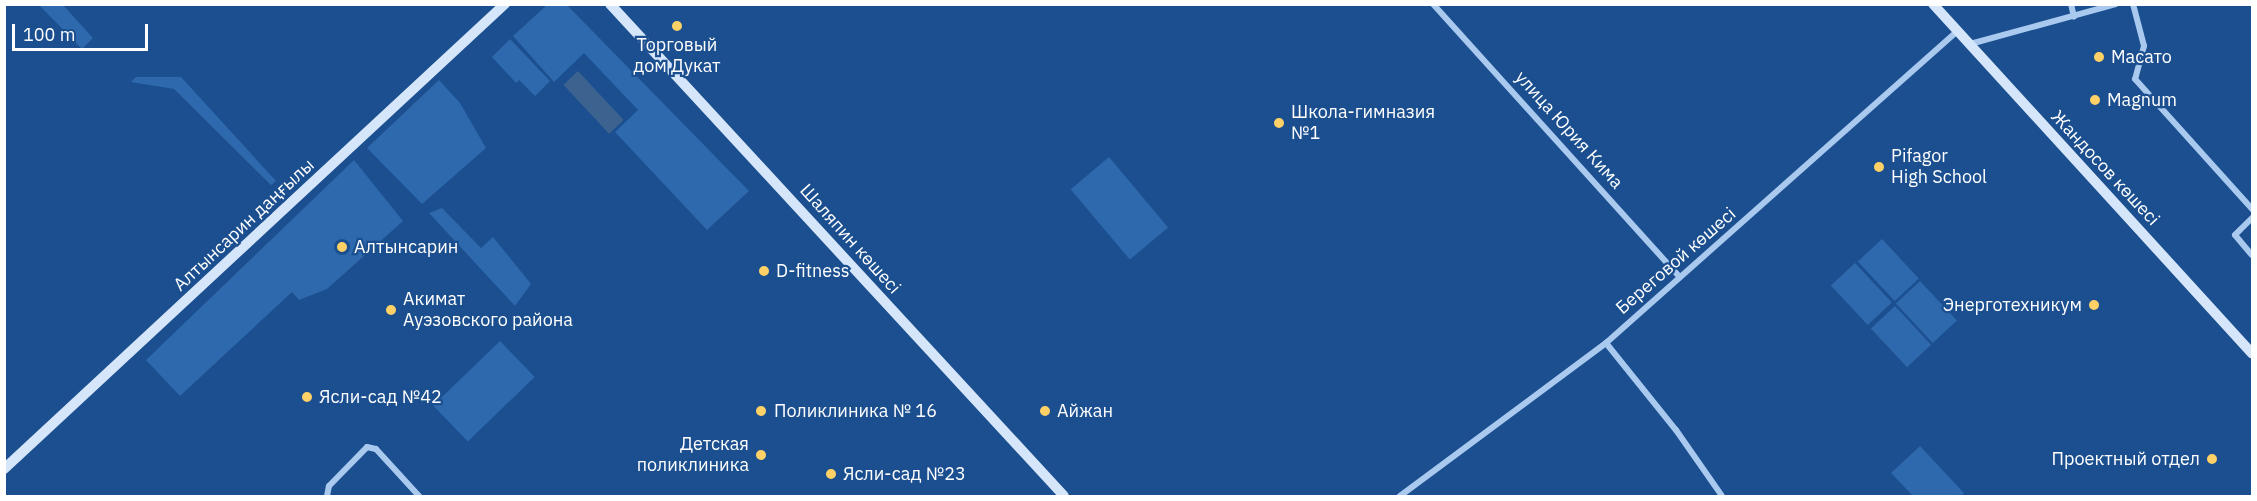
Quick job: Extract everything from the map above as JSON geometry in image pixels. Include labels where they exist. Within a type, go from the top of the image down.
[{"type":"main road","name":"Алтынсарин даңғылы","points":[[4,469],[505,4]]},
{"type":"main road","name":"Шаляпин көшесі","points":[[610,4],[1064,496]]},
{"type":"main road","name":"Жандосов көшесі","points":[[1933,4],[2253,353]]},
{"type":"street","name":"улица Юрия Кима","points":[[1433,4],[1680,277]]},
{"type":"street","points":[[2071,4],[2074,17]]},
{"type":"street","points":[[1970,44],[2116,4]]},
{"type":"street","points":[[2133,4],[2144,46],[2135,79],[2253,208]]},
{"type":"street","name":"Береговой көшесі","points":[[1400,496],[1606,343],[1958,31]]},
{"type":"street","points":[[2253,218],[2235,235],[2253,255]]},
{"type":"street","points":[[1606,343],[1676,430],[1722,496]]},
{"type":"street","points":[[327,496],[329,486],[366,447],[376,449],[419,496]]},
{"type":"shaded area","points":[[548,4],[567,5],[749,191],[707,230],[615,132],[638,110],[584,53],[554,82],[513,36]]},
{"type":"shaded area","points":[[39,5],[63,5],[93,38],[82,49]]},
{"type":"shaded area","points":[[510,39],[550,81],[535,96],[519,80],[516,83],[492,57]]},
{"type":"shaded area","points":[[578,71],[624,120],[609,134],[563,85]]},
{"type":"shaded area","points":[[136,77],[181,77],[276,181],[271,185],[174,89],[131,82]]},
{"type":"shaded area","points":[[439,80],[460,103],[486,148],[422,204],[367,148]]},
{"type":"shaded area","points":[[1109,157],[1168,227],[1130,260],[1071,189]]},
{"type":"shaded area","points":[[354,160],[403,221],[327,289],[299,300],[292,292],[180,396],[146,360]]},
{"type":"shaded area","points":[[442,208],[481,248],[493,237],[531,284],[515,306],[429,213]]},
{"type":"shaded area","points":[[1882,239],[1919,278],[1895,301],[1858,262]]},
{"type":"shaded area","points":[[1855,263],[1892,302],[1868,325],[1831,286]]},
{"type":"shaded area","points":[[1920,281],[1957,320],[1933,343],[1896,304]]},
{"type":"shaded area","points":[[1895,306],[1931,345],[1907,367],[1871,329]]},
{"type":"shaded area","points":[[500,341],[535,377],[468,442],[433,406]]},
{"type":"shaded area","points":[[1920,446],[1964,493],[1961,496],[1913,496],[1891,473]]},
{"type":"place","name":"Торговый дом Дукат","points":[[677,26]]},
{"type":"place","name":"Масато","points":[[2099,57]]},
{"type":"place","name":"Magnum","points":[[2095,100]]},
{"type":"place","name":"Школа-гимназия №1","points":[[1279,123]]},
{"type":"place","name":"Pifagor High School","points":[[1879,167]]},
{"type":"place","name":"Алтынсарин","points":[[342,247]]},
{"type":"place","name":"D-fitness","points":[[764,271]]},
{"type":"place","name":"Энерготехникум","points":[[2094,305]]},
{"type":"place","name":"Акимат Ауэзовского района","points":[[391,310]]},
{"type":"place","name":"Ясли-сад №42","points":[[307,397]]},
{"type":"place","name":"Поликлиника № 16","points":[[761,411]]},
{"type":"place","name":"Айжан","points":[[1045,411]]},
{"type":"place","name":"Детская поликлиника","points":[[761,455]]},
{"type":"place","name":"Проектный отдел","points":[[2212,459]]},
{"type":"place","name":"Ясли-сад №23","points":[[831,474]]}]
